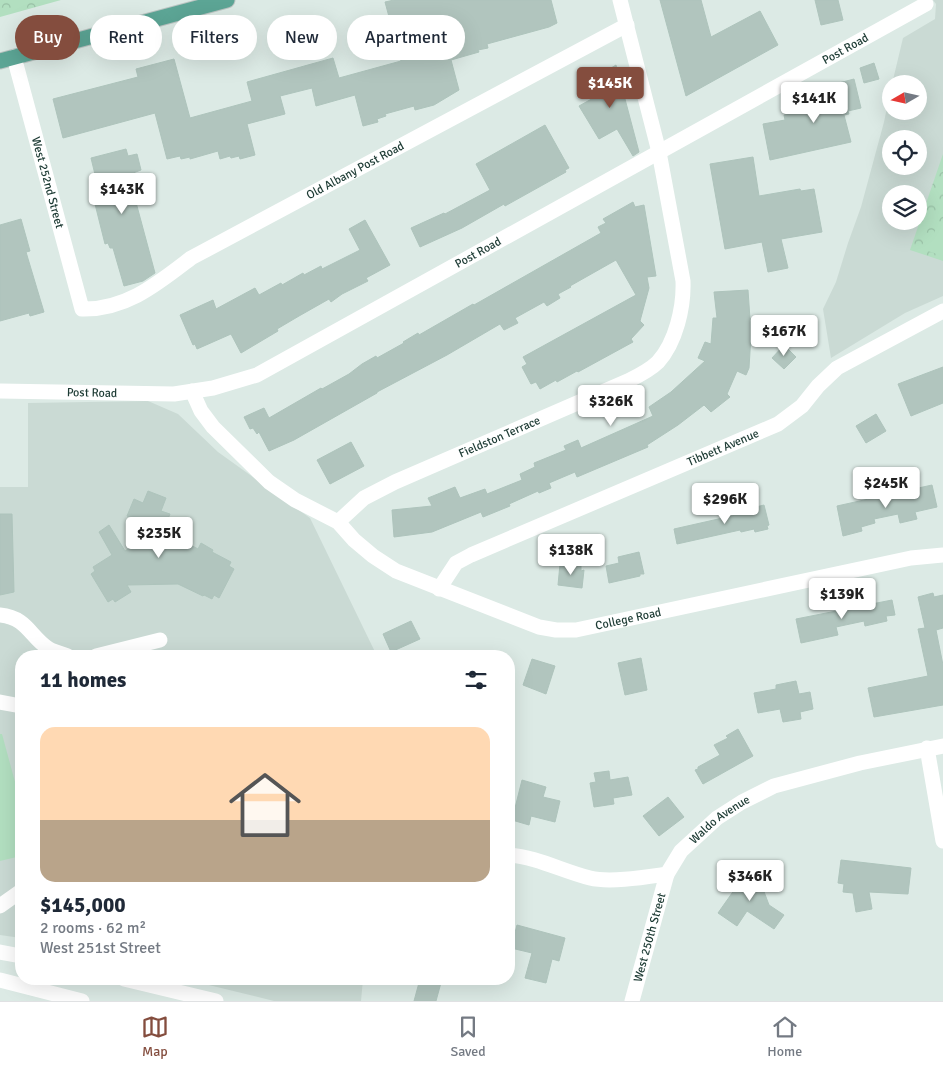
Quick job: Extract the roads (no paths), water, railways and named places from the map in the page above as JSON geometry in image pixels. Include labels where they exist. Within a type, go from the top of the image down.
[{"type":"main road","points":[[7,59],[227,0]]},
{"type":"street","name":"Fieldston Terrace","points":[[338,522],[364,498],[395,482],[628,381],[658,362],[673,336],[684,298],[683,281],[659,152],[628,25],[620,0]]},
{"type":"street","name":"Post Road","points":[[0,391],[154,394],[212,388],[257,375],[926,4]]},
{"type":"street","name":"Old Albany Post Road","points":[[82,310],[96,310],[115,306],[134,298],[151,289],[190,258],[628,25]]},
{"type":"street","name":"West 252nd Street","points":[[7,59],[82,310]]},
{"type":"street","name":"Tibbett Avenue","points":[[439,589],[456,563],[472,554],[778,424],[802,406],[818,386],[837,368],[943,311]]},
{"type":"street","points":[[192,391],[201,411],[213,426],[269,482],[295,500],[338,522]]},
{"type":"street","name":"College Road","points":[[338,522],[354,540],[373,556],[396,571],[539,627],[556,630],[576,630],[911,558],[943,555]]},
{"type":"street","points":[[0,615],[17,619],[27,626],[48,648],[53,650]]},
{"type":"street","points":[[120,650],[160,640]]},
{"type":"street","points":[[0,702],[15,705]]},
{"type":"street","name":"Waldo Avenue","points":[[667,874],[681,851],[717,818],[742,802],[774,786],[860,762],[943,746]]},
{"type":"street","points":[[927,748],[943,840]]},
{"type":"street","points":[[515,855],[525,856],[592,879],[630,879],[667,874]]},
{"type":"street","name":"West 250th Street","points":[[632,1001],[667,874]]},
{"type":"street","points":[[0,906],[15,895]]},
{"type":"street","points":[[0,952],[15,955]]},
{"type":"street","points":[[0,980],[15,984]]},
{"type":"street","points":[[20,985],[82,1001]]},
{"type":"street","points":[[149,985],[216,1001]]}]
